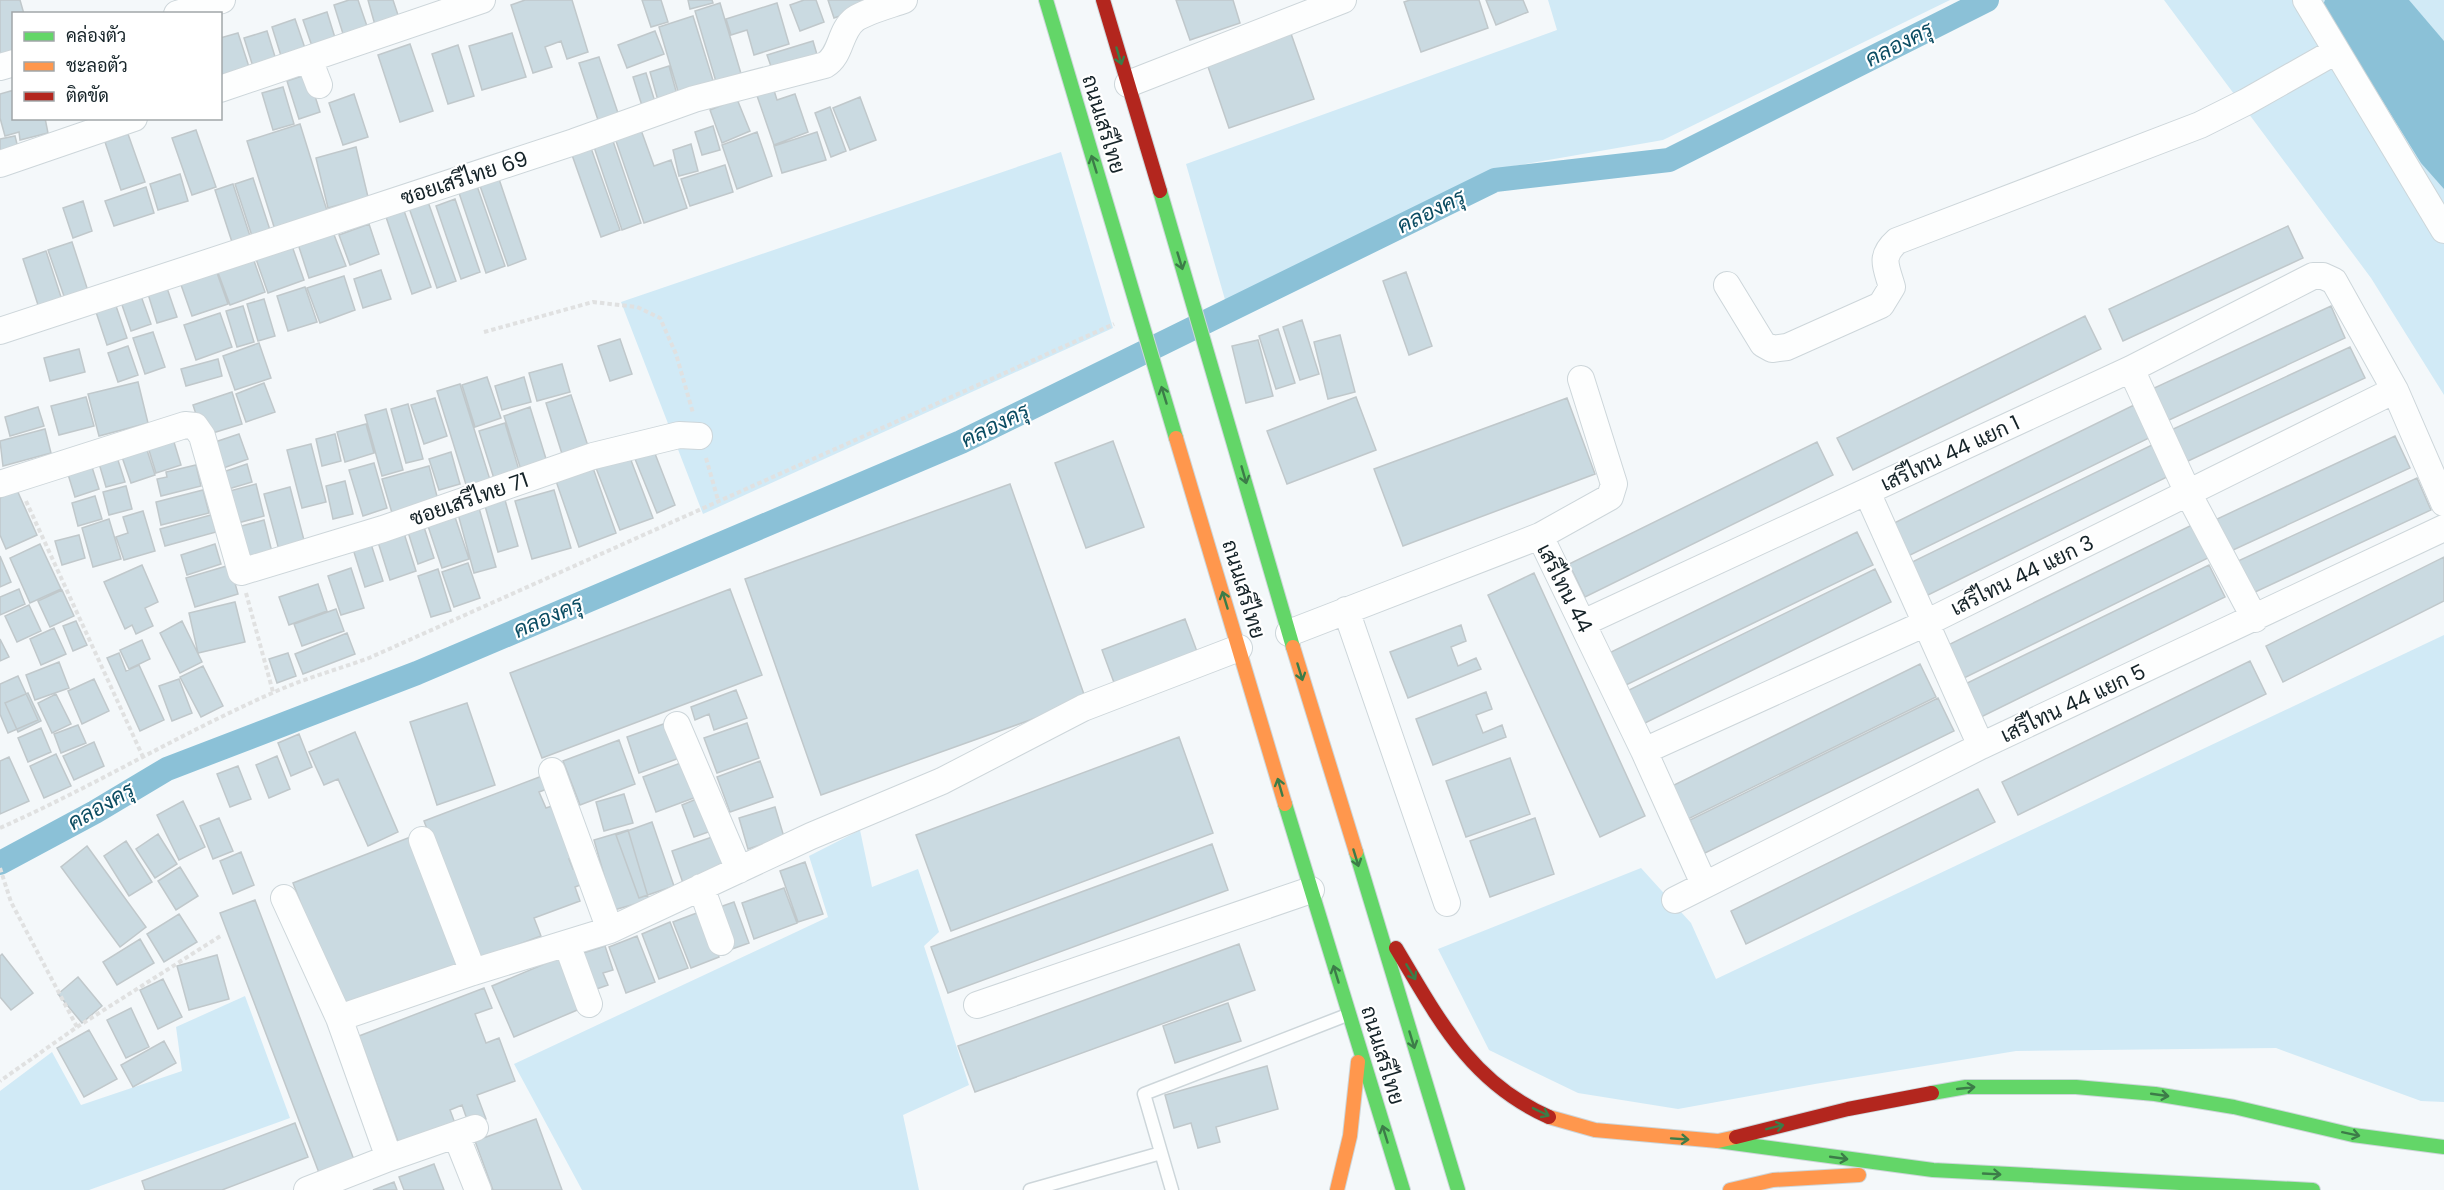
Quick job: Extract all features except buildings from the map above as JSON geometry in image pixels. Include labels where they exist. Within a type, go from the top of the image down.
[{"type":"main road","name":"ถนนเสรีไทย","points":[[1046,0],[1348,1014],[1403,1190]]},
{"type":"main road","name":"ถนนเสรีไทย","points":[[1102,0],[1370,904],[1458,1190]]},
{"type":"main road","points":[[1370,904],[1443,1027],[1475,1067],[1510,1096],[1547,1116],[1595,1130],[1718,1141],[1933,1170],[2313,1190]]},
{"type":"main road","points":[[1337,1190],[1350,1136],[1359,1050]]},
{"type":"main road","points":[[1718,1141],[1848,1109],[1966,1088],[2076,1087],[2155,1094],[2200,1101],[2353,1135],[2444,1147]]},
{"type":"main road","points":[[1730,1190],[1773,1180],[1933,1170]]},
{"type":"street","points":[[183,12],[222,0]]},
{"type":"street","points":[[222,88],[482,0]]},
{"type":"street","name":"ซอยเสรีไทย 69","points":[[0,331],[573,142],[694,99],[825,66],[837,55],[842,39],[854,20],[904,0]]},
{"type":"street","points":[[1128,84],[1343,0]]},
{"type":"street","points":[[2306,0],[2444,230]]},
{"type":"street","points":[[1727,285],[1762,344],[1772,348],[1787,347],[1881,305],[1892,287],[1884,260],[1888,250],[1897,242],[2200,125],[2336,51]]},
{"type":"street","points":[[309,59],[319,85]]},
{"type":"street","points":[[0,164],[128,120]]},
{"type":"street","name":"เสรีไทน 44 แยก 1","points":[[1583,623],[2131,369],[2313,276],[2323,276],[2334,281],[2395,390]]},
{"type":"street","points":[[2131,369],[2188,493],[2255,619]]},
{"type":"street","points":[[1540,536],[1610,497],[1614,484],[1581,379]]},
{"type":"street","points":[[2395,390],[2444,503]]},
{"type":"street","name":"เสรีไทน 44 แยก 3","points":[[1644,751],[1924,624],[2395,390]]},
{"type":"street","points":[[8,481],[184,425],[195,426],[202,436],[241,572]]},
{"type":"street","name":"ซอยเสรีไทย 71","points":[[241,572],[383,529],[593,456],[679,435],[699,436]]},
{"type":"street","points":[[1867,492],[1924,624],[1981,746]]},
{"type":"street","name":"เสรีไทน 44 แยก 5","points":[[1675,900],[1981,746],[2255,619],[2444,528]]},
{"type":"street","name":"เสรีไทน 44","points":[[1289,633],[1540,536],[1644,751],[1704,884]]},
{"type":"street","points":[[1346,610],[1448,903]]},
{"type":"street","points":[[339,1018],[473,972],[610,930],[811,836],[942,781],[1083,708],[1239,648]]},
{"type":"street","points":[[677,725],[739,870]]},
{"type":"street","points":[[552,771],[610,930]]},
{"type":"street","points":[[422,840],[473,972]]},
{"type":"street","points":[[701,887],[721,942]]},
{"type":"street","points":[[977,1005],[1311,890]]},
{"type":"street","points":[[284,898],[339,1018],[389,1158]]},
{"type":"street","points":[[567,944],[589,1004]]},
{"type":"street","points":[[316,1188],[389,1158],[466,1131],[478,1190]]},
{"type":"lane","points":[[1172,1190],[1144,1094],[1348,1014]]},
{"type":"lane","points":[[1030,1190],[1161,1153]]},
{"type":"path","points":[[484,332],[593,302],[637,307],[660,318],[676,354],[718,500]]},
{"type":"path","points":[[0,828],[273,692],[369,658],[1117,323]]},
{"type":"path","points":[[8,481],[143,757]]},
{"type":"path","points":[[241,572],[273,692]]},
{"type":"path","points":[[0,868],[11,902],[77,1027]]},
{"type":"path","points":[[0,1081],[77,1027],[222,935]]},
{"type":"shaded area","points":[[1548,0],[1950,0],[1663,140],[1491,170],[1226,303],[1186,164],[1557,30]]},
{"type":"shaded area","points":[[2164,0],[2444,0],[2444,395],[2371,278]]},
{"type":"shaded area","points":[[1061,152],[1113,328],[703,514],[621,302]]},
{"type":"shaded area","points":[[2444,635],[2444,1102],[2421,1101],[2276,1048],[2016,1051],[1678,1109],[1578,1093],[1489,1050],[1438,949],[1641,868],[1691,923],[1716,979]]},
{"type":"shaded area","points":[[860,830],[872,887],[918,869],[939,932],[924,946],[969,1085],[903,1115],[919,1190],[582,1190],[514,1064],[828,917],[809,856]]},
{"type":"shaded area","points":[[245,996],[290,1118],[89,1190],[0,1190],[0,1091],[52,1052],[81,1105],[182,1071],[176,1027]]},
{"type":"water","points":[[2325,0],[2409,0],[2444,41],[2444,189],[2421,163],[2323,5]]},
{"type":"waterway","name":"คลองครุ","points":[[0,863],[95,812],[167,769],[417,673],[961,442],[1495,180],[1669,160],[1987,0]]},
{"type":"traffic: fast","points":[[1046,0],[1176,438]]},
{"type":"traffic: fast","points":[[1160,191],[1293,647]]},
{"type":"traffic: fast","points":[[1285,804],[1403,1190]]},
{"type":"traffic: fast","points":[[1356,852],[1458,1190]]},
{"type":"traffic: fast","points":[[1932,1093],[1966,1087],[2076,1087],[2155,1094],[2234,1107],[2353,1135],[2444,1147]]},
{"type":"traffic: fast","points":[[1718,1141],[1933,1170],[2313,1190]]},
{"type":"traffic: slow","points":[[1176,438],[1285,804]]},
{"type":"traffic: slow","points":[[1293,647],[1356,852]]},
{"type":"traffic: slow","points":[[1337,1190],[1350,1136],[1358,1062]]},
{"type":"traffic: slow","points":[[1549,1117],[1595,1130],[1718,1141],[1736,1137]]},
{"type":"traffic: slow","points":[[1730,1190],[1773,1180],[1859,1175]]},
{"type":"traffic: jam","points":[[1103,0],[1160,191]]},
{"type":"traffic: jam","points":[[1396,948],[1442,1023],[1477,1067],[1521,1103],[1549,1117]]},
{"type":"traffic: jam","points":[[1736,1137],[1848,1109],[1932,1093]]}]
